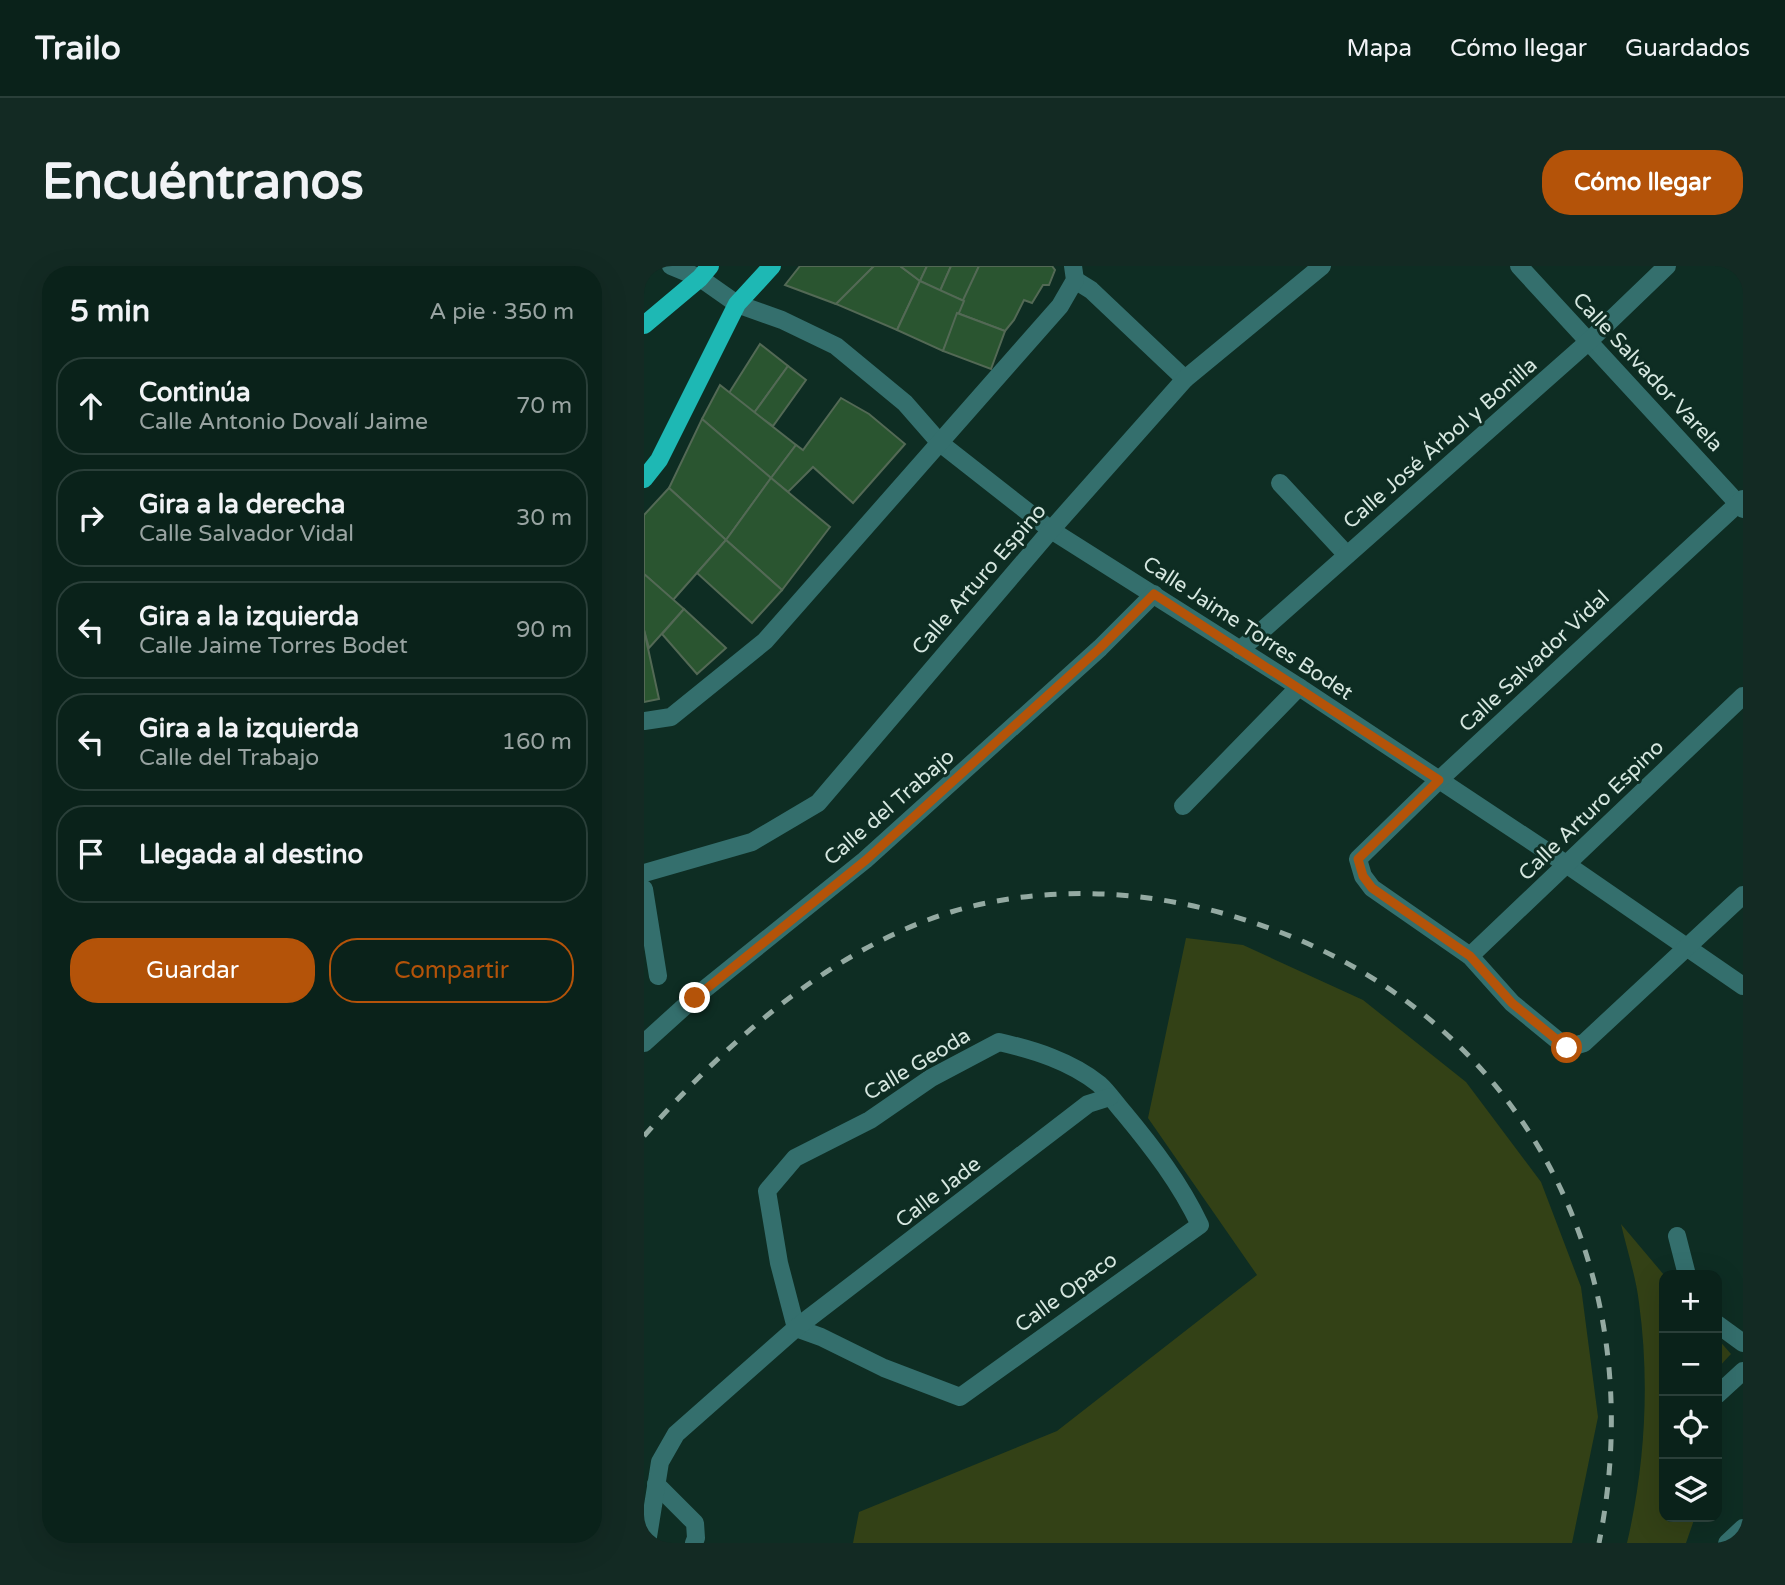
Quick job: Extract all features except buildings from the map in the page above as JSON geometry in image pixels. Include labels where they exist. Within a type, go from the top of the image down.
[{"type":"main road","points":[[644,479],[659,460],[737,304],[772,266]]},
{"type":"main road","points":[[644,325],[705,272]]},
{"type":"street","name":"Calle Jaime Torres Bodet","points":[[671,266],[705,272],[737,304],[782,320],[836,346],[905,403],[940,443],[1051,530],[1299,687],[1566,864],[1743,986]]},
{"type":"street","name":"Calle Salvador Varela","points":[[1519,266],[1741,504]]},
{"type":"street","name":"Calle José Árbol y Bonilla","points":[[1240,650],[1588,342],[1667,266]]},
{"type":"street","name":"Calle Arturo Espino","points":[[644,873],[752,842],[818,803],[1051,530],[1185,379],[1313,269]]},
{"type":"street","points":[[644,721],[671,718],[765,641],[1060,306],[1074,273],[1185,379]]},
{"type":"street","points":[[1280,483],[1347,555]]},
{"type":"street","name":"Calle Salvador Vidal","points":[[1470,956],[1372,888],[1363,876],[1358,859],[1439,780],[1741,504]]},
{"type":"street","name":"Calle del Trabajo","points":[[644,1043],[695,998],[866,860],[1100,648],[1154,594]]},
{"type":"street","points":[[1183,806],[1299,687]]},
{"type":"street","name":"Calle Arturo Espino","points":[[1470,956],[1743,696]]},
{"type":"street","points":[[644,889],[657,976]]},
{"type":"street","points":[[1470,956],[1512,1003],[1567,1048],[1584,1043],[1743,895]]},
{"type":"street","name":"Calle Geoda","points":[[796,1328],[779,1263],[767,1191],[795,1158],[870,1120],[931,1078],[999,1042],[1037,1051],[1100,1085],[1153,1147],[1187,1198],[1200,1225]]},
{"type":"street","name":"Calle Jade","points":[[647,1543],[660,1462],[676,1434],[796,1328],[1088,1104],[1110,1097]]},
{"type":"street","name":"Calle Opaco","points":[[796,1328],[821,1337],[884,1368],[960,1397],[1200,1225]]},
{"type":"street","points":[[1677,1236],[1686,1270]]},
{"type":"street","points":[[1722,1328],[1743,1343]]},
{"type":"street","points":[[1722,1390],[1743,1371]]},
{"type":"street","points":[[656,1484],[695,1524],[695,1540]]},
{"type":"street","points":[[1727,1543],[1743,1528]]},
{"type":"green space","points":[[1186,938],[1243,945],[1363,1000],[1466,1082],[1541,1182],[1581,1287],[1598,1417],[1572,1543],[853,1543],[859,1512],[1057,1431],[1257,1275],[1148,1118]]},
{"type":"green space","points":[[1621,1224],[1660,1270],[1659,1522],[1693,1522],[1686,1543],[1627,1543],[1642,1454],[1645,1393],[1642,1333],[1634,1273]]},
{"type":"green space","points":[[1722,1344],[1731,1354],[1722,1364]]},
{"type":"railway","points":[[644,1136],[710,1067],[783,1003],[863,950],[906,929],[951,912],[1020,897],[1055,894],[1125,896],[1195,906],[1229,915],[1329,954],[1415,1007],[1486,1074],[1542,1153],[1582,1241],[1605,1336],[1611,1438],[1599,1543]]},
{"type":"route","points":[[695,998],[866,860],[1100,648],[1154,594],[1439,780],[1358,859],[1363,876],[1372,888],[1470,956],[1512,1003],[1567,1048]]}]
